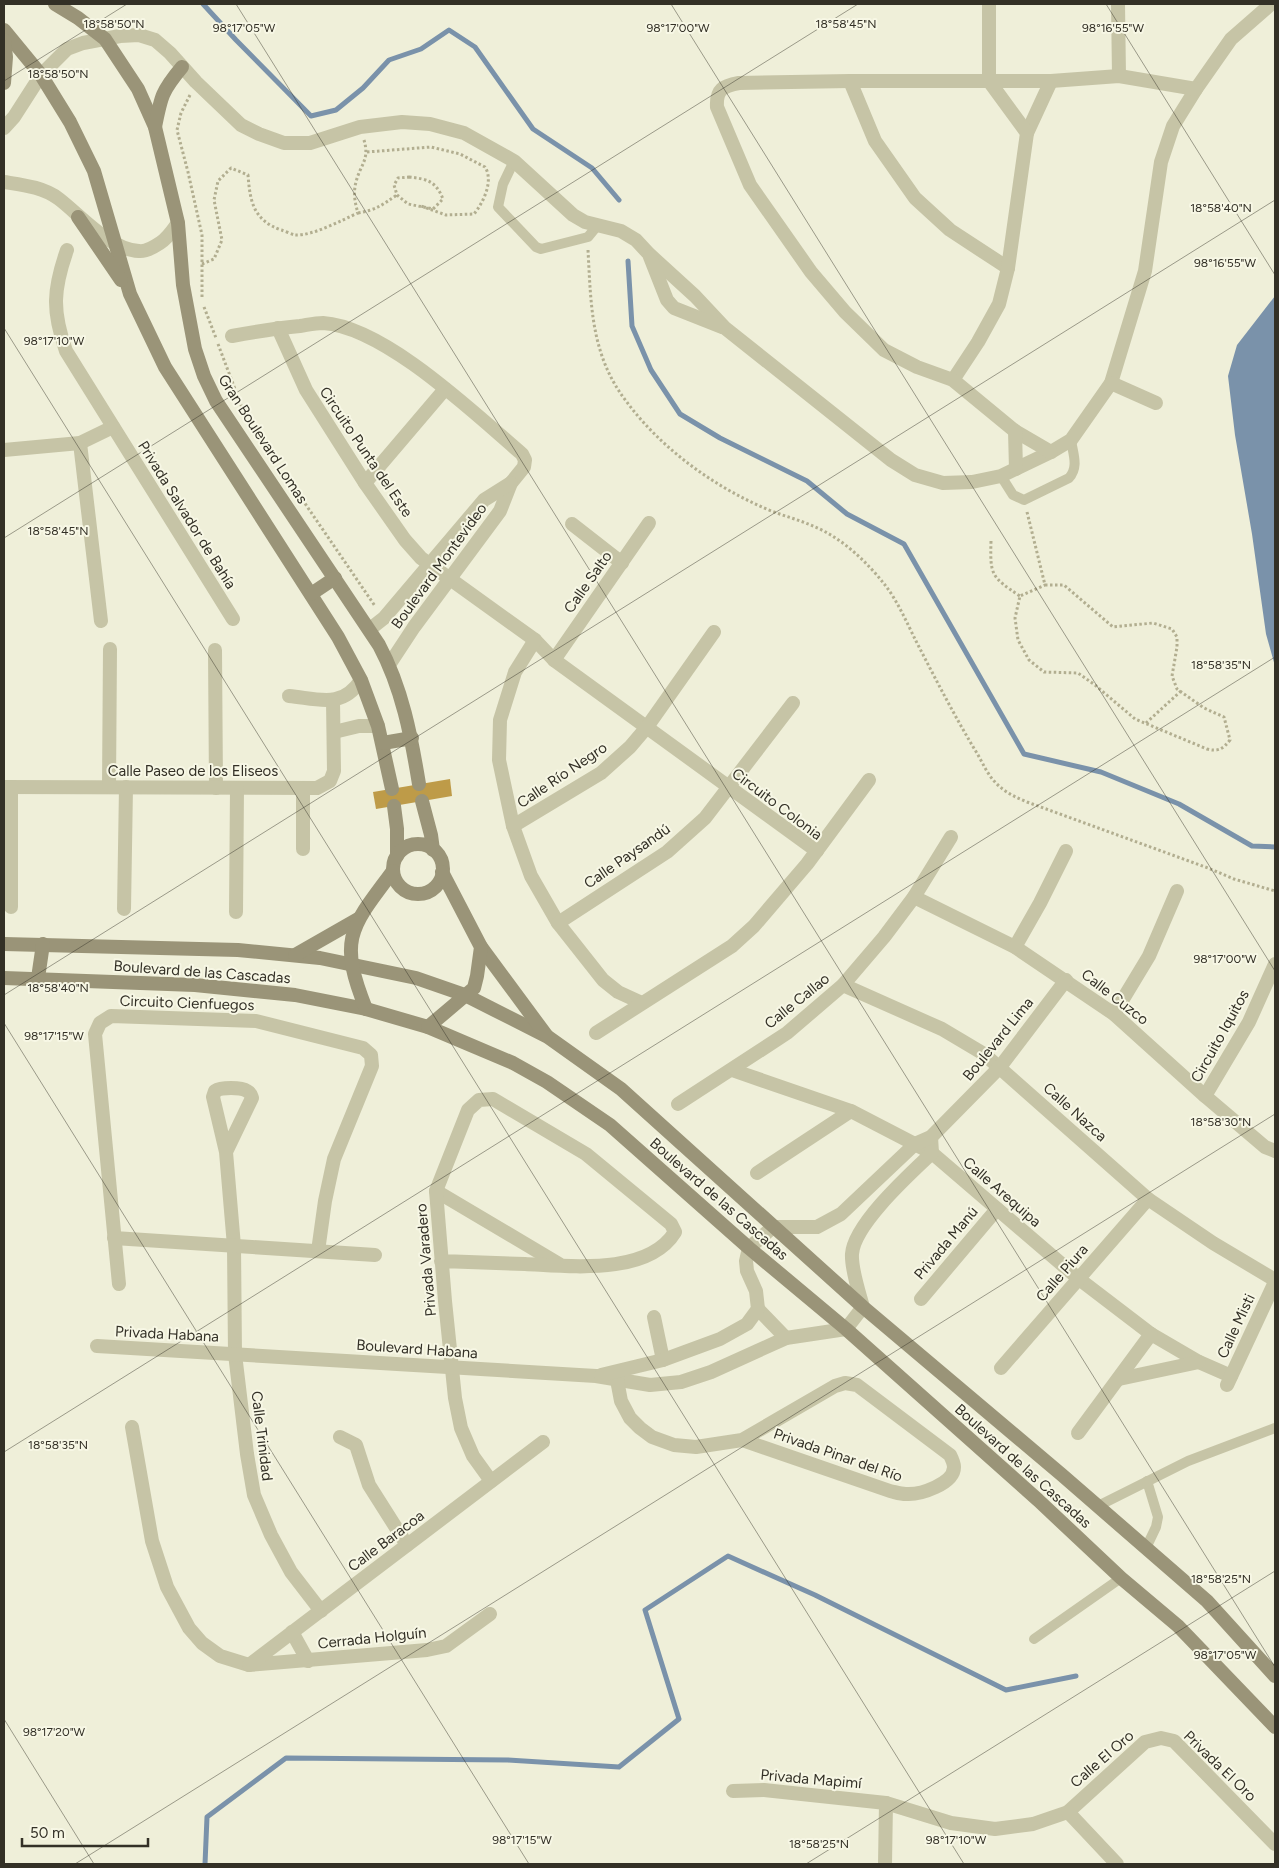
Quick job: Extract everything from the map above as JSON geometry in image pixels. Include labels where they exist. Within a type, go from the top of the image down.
[{"type":"main road","name":"Gran Boulevard Lomas","points":[[55,4],[78,18],[105,39],[138,89],[155,127],[178,223],[183,285],[195,349],[204,376],[216,401],[370,629],[390,665],[412,738],[419,784]]},
{"type":"main road","points":[[4,30],[41,75],[70,122],[94,171],[130,294]]},
{"type":"main road","points":[[4,40],[6,57],[4,83]]},
{"type":"main road","points":[[155,127],[161,95],[182,67]]},
{"type":"main road","points":[[78,217],[130,294],[173,381],[338,637],[361,680],[378,726],[392,789]]},
{"type":"main road","points":[[311,594],[335,578]]},
{"type":"main road","points":[[383,743],[412,738]]},
{"type":"main road","points":[[422,801],[433,850]]},
{"type":"main road","points":[[394,806],[397,829],[397,856]]},
{"type":"main road","points":[[366,1009],[355,982],[350,963],[350,943],[358,919],[392,871],[393,863],[402,850],[417,844],[425,845],[439,856],[442,864],[440,880],[435,887],[421,894],[405,891],[399,886],[392,871]]},
{"type":"main road","points":[[442,872],[481,947],[548,1037]]},
{"type":"main road","points":[[295,955],[358,919]]},
{"type":"main road","name":"Boulevard de las Cascadas","points":[[4,944],[238,950],[295,955],[350,963],[416,978],[465,995],[548,1037],[621,1089],[863,1306],[1207,1601],[1275,1676]]},
{"type":"main road","points":[[38,978],[43,944]]},
{"type":"main road","points":[[428,1027],[474,988],[481,947]]},
{"type":"main road","name":"Boulevard de las Cascadas","points":[[4,978],[233,987],[295,995],[366,1009],[428,1027],[513,1062],[547,1082],[610,1126],[846,1329],[1038,1500],[1122,1578],[1178,1626],[1275,1728]]},
{"type":"street","points":[[989,4],[989,81],[1027,133]]},
{"type":"street","points":[[1118,4],[1119,76]]},
{"type":"street","points":[[4,128],[14,117],[41,75],[67,49],[83,43],[139,35],[155,40],[170,53],[235,120],[259,134],[284,142],[310,143],[360,127],[402,122],[430,124],[464,133],[514,161],[573,215],[597,226],[621,231],[636,240],[695,296],[725,328],[884,454],[915,475],[943,483],[972,482],[1001,476],[1051,452],[1071,440],[1111,384],[1145,271],[1161,162],[1173,126],[1231,39],[1271,4]]},
{"type":"street","points":[[1051,452],[1016,431],[953,380],[917,367],[884,350],[840,305],[811,272],[750,185],[717,107],[716,98],[720,90],[740,83],[1051,81],[1119,76],[1196,89]]},
{"type":"street","points":[[850,81],[875,142],[915,198],[950,230],[1008,268]]},
{"type":"street","points":[[953,380],[978,342],[999,304],[1008,268],[1027,133],[1051,81]]},
{"type":"street","points":[[4,182],[34,187],[58,198],[78,217],[115,244],[138,251],[148,250],[162,242],[178,223]]},
{"type":"street","name":"Privada Salvador de Bahía","points":[[67,250],[55,297],[58,327],[66,351],[232,619]]},
{"type":"street","points":[[649,254],[667,300],[674,308],[725,328]]},
{"type":"street","points":[[232,336],[323,323],[358,331],[389,348],[445,389],[365,483]]},
{"type":"street","name":"Circuito Punta del Este","points":[[278,328],[306,390],[365,483],[421,558],[449,579]]},
{"type":"street","points":[[1111,384],[1156,403]]},
{"type":"street","name":"Boulevard Montevideo","points":[[390,665],[449,579],[500,511],[511,483],[524,467],[525,460],[522,454],[445,389]]},
{"type":"street","points":[[4,450],[80,443],[113,427]]},
{"type":"street","points":[[1016,431],[1016,469]]},
{"type":"street","points":[[80,443],[101,621]]},
{"type":"street","name":"Boulevard Montevideo","points":[[370,629],[384,618],[484,500],[511,483]]},
{"type":"street","name":"Calle Salto","points":[[554,660],[649,523]]},
{"type":"street","points":[[572,524],[622,563]]},
{"type":"street","name":"Circuito Colonia","points":[[449,579],[535,640],[554,660],[817,851],[754,926],[732,946],[596,1033]]},
{"type":"street","name":"Calle Río Negro","points":[[514,826],[601,773],[630,747],[647,727],[714,632]]},
{"type":"street","points":[[535,640],[515,672],[500,720],[499,760],[514,826],[532,876],[558,923],[603,980],[618,992],[642,1003]]},
{"type":"street","points":[[109,787],[110,649]]},
{"type":"street","points":[[215,650],[216,788]]},
{"type":"street","points":[[290,696],[333,701],[348,695],[361,680]]},
{"type":"street","name":"Calle Paseo de los Eliseos","points":[[8,787],[318,788],[330,781],[334,771],[333,701]]},
{"type":"street","name":"Calle Paysandú","points":[[558,923],[667,852],[704,818],[793,703]]},
{"type":"street","points":[[334,732],[359,726],[378,726]]},
{"type":"street","points":[[817,851],[868,780]]},
{"type":"street","points":[[8,787],[11,907]]},
{"type":"street","points":[[124,910],[126,787]]},
{"type":"street","points":[[236,912],[237,788]]},
{"type":"street","points":[[303,788],[303,848]]},
{"type":"street","name":"Calle Callao","points":[[678,1104],[787,1033],[843,985],[884,938],[914,897],[951,837]]},
{"type":"street","points":[[1015,947],[1066,851]]},
{"type":"street","points":[[1114,1014],[1149,956],[1177,891]]},
{"type":"street","name":"Calle Cuzco","points":[[914,897],[1015,947],[1066,980],[1114,1014],[1205,1096],[1265,1147],[1275,1152]]},
{"type":"street","name":"Circuito Iquitos","points":[[1205,1096],[1249,1022],[1275,964]]},
{"type":"street","name":"Boulevard Lima","points":[[774,1227],[817,1227],[841,1214],[915,1144],[931,1137],[1000,1067],[1066,980]]},
{"type":"street","name":"Calle Nazca","points":[[843,985],[942,1029],[984,1054],[1148,1199],[1213,1243],[1275,1281]]},
{"type":"street","name":"Circuito Cienfuegos","points":[[119,1284],[95,1034],[100,1023],[111,1016],[256,1021],[364,1048],[371,1055],[372,1066],[334,1159],[325,1201],[318,1251]]},
{"type":"street","name":"Calle Arequipa","points":[[732,1070],[851,1111],[932,1153],[1079,1279],[1151,1334],[1229,1380]]},
{"type":"street","name":"Privada Varadero","points":[[491,1482],[474,1456],[461,1428],[455,1398],[436,1191],[468,1110],[479,1100],[493,1099],[586,1154],[672,1224],[675,1232],[670,1240],[652,1253],[628,1261],[598,1266],[562,1265]]},
{"type":"street","points":[[756,1173],[851,1111]]},
{"type":"street","points":[[846,1329],[863,1306],[852,1254],[860,1230],[914,1170],[932,1153],[931,1137]]},
{"type":"street","name":"Calle Trinidad","points":[[226,1152],[234,1246],[236,1354],[254,1495],[270,1535],[291,1572],[321,1611]]},
{"type":"street","points":[[436,1191],[562,1265]]},
{"type":"street","name":"Calle Piura","points":[[1001,1368],[1148,1199]]},
{"type":"street","name":"Privada Manú","points":[[921,1299],[997,1209]]},
{"type":"street","points":[[774,1227],[750,1248],[746,1267],[756,1292],[758,1309],[786,1338]]},
{"type":"street","points":[[114,1238],[375,1255]]},
{"type":"street","points":[[441,1260],[562,1265]]},
{"type":"street","name":"Calle Misti","points":[[1229,1380],[1275,1281]]},
{"type":"street","name":"Boulevard Habana","points":[[617,1376],[724,1337],[747,1324],[758,1309]]},
{"type":"street","points":[[654,1317],[662,1360]]},
{"type":"street","name":"Boulevard Habana","points":[[236,1354],[617,1376],[650,1385],[682,1382],[712,1372],[786,1338],[846,1329]]},
{"type":"street","points":[[1078,1433],[1151,1334]]},
{"type":"street","name":"Privada Habana","points":[[97,1346],[236,1354]]},
{"type":"street","points":[[1119,1378],[1199,1362]]},
{"type":"street","name":"Privada Pinar del Río","points":[[617,1376],[621,1401],[630,1418],[640,1428],[652,1437],[674,1445],[696,1447],[742,1440],[835,1386],[845,1383],[857,1385],[950,1455],[954,1466],[951,1476],[937,1487],[919,1493],[905,1494],[890,1491],[742,1440]]},
{"type":"street","points":[[132,1427],[152,1541],[167,1587],[189,1628],[202,1643],[220,1656],[249,1665]]},
{"type":"street","points":[[340,1437],[356,1445],[369,1485],[407,1545]]},
{"type":"street","name":"Calle Baracoa","points":[[249,1665],[543,1442]]},
{"type":"street","name":"Cerrada Holguín","points":[[249,1665],[427,1650],[446,1646],[490,1614]]},
{"type":"street","name":"Cerrada Holguín","points":[[292,1632],[308,1661]]},
{"type":"street","name":"Calle El Oro","points":[[1068,1812],[1145,1742],[1161,1738]]},
{"type":"street","name":"Privada El Oro","points":[[1161,1738],[1174,1740],[1275,1844]]},
{"type":"street","name":"Privada Mapimí","points":[[734,1791],[764,1790],[886,1803],[951,1823],[995,1829],[1033,1824],[1068,1812]]},
{"type":"street","points":[[886,1803],[886,1864]]},
{"type":"street","points":[[1068,1812],[1118,1864]]},
{"type":"lane","points":[[514,161],[503,184],[498,204],[500,210],[536,247],[541,249],[588,237],[597,226]]},
{"type":"lane","points":[[1001,476],[1013,495],[1024,500],[1070,478],[1076,469],[1071,440]]},
{"type":"lane","points":[[1098,1506],[1188,1460],[1275,1428]]},
{"type":"lane","points":[[1146,1548],[1156,1527],[1158,1517],[1147,1481]]},
{"type":"lane","points":[[1034,1639],[1122,1578]]},
{"type":"path","points":[[181,113],[177,130],[202,235],[202,304],[243,413],[249,420]]},
{"type":"path","points":[[358,214],[354,191],[356,179],[363,168],[367,152],[360,127]]},
{"type":"path","points":[[367,152],[431,147],[460,154],[488,170],[487,190],[474,214],[446,215],[421,206]]},
{"type":"path","points":[[202,264],[214,259],[222,240],[214,200],[218,181],[230,168],[248,175],[250,198],[259,217],[276,228],[295,235],[310,232],[358,214],[373,211],[397,195]]},
{"type":"path","points":[[398,178],[427,179],[440,190],[443,199],[433,209],[421,206],[408,204],[397,195],[394,185],[398,178]]},
{"type":"path","points":[[588,237],[592,313],[601,356],[612,380],[626,402],[658,438],[697,471],[761,507],[816,527],[843,544],[859,558],[885,585],[911,630],[959,724],[995,782],[1010,795],[1027,802],[1208,868],[1234,880],[1275,891]]},
{"type":"path","points":[[286,476],[384,618]]},
{"type":"path","points":[[1024,500],[1045,585]]},
{"type":"path","points":[[991,541],[990,568],[1001,583],[1020,596]]},
{"type":"path","points":[[1045,585],[1064,585],[1113,627],[1153,623],[1172,629],[1177,637],[1172,676],[1178,689],[1204,708],[1224,717],[1230,740],[1225,747],[1216,751],[1207,749],[1135,719],[1095,684],[1078,673],[1044,672],[1029,660],[1018,640],[1015,618],[1020,596],[1045,585]]},
{"type":"path","points":[[1146,724],[1181,691]]},
{"type":"water","points":[[1275,296],[1275,666],[1266,634],[1252,534],[1235,435],[1228,376],[1237,345]]},
{"type":"building","points":[[450,779],[452,796],[376,809],[373,792]]},
{"type":"waterway","points":[[203,4],[311,116],[336,110],[363,88],[389,60],[421,49],[449,30],[475,47],[533,129],[592,168],[619,200]]},
{"type":"waterway","points":[[628,261],[632,326],[651,370],[680,414],[720,438],[807,481],[847,514],[904,544],[1024,754],[1101,772],[1179,804],[1252,846],[1275,847]]},
{"type":"waterway","points":[[205,1864],[207,1817],[286,1758],[508,1760],[619,1767],[679,1719],[645,1610],[728,1556],[815,1595],[1006,1690],[1076,1676]]}]
